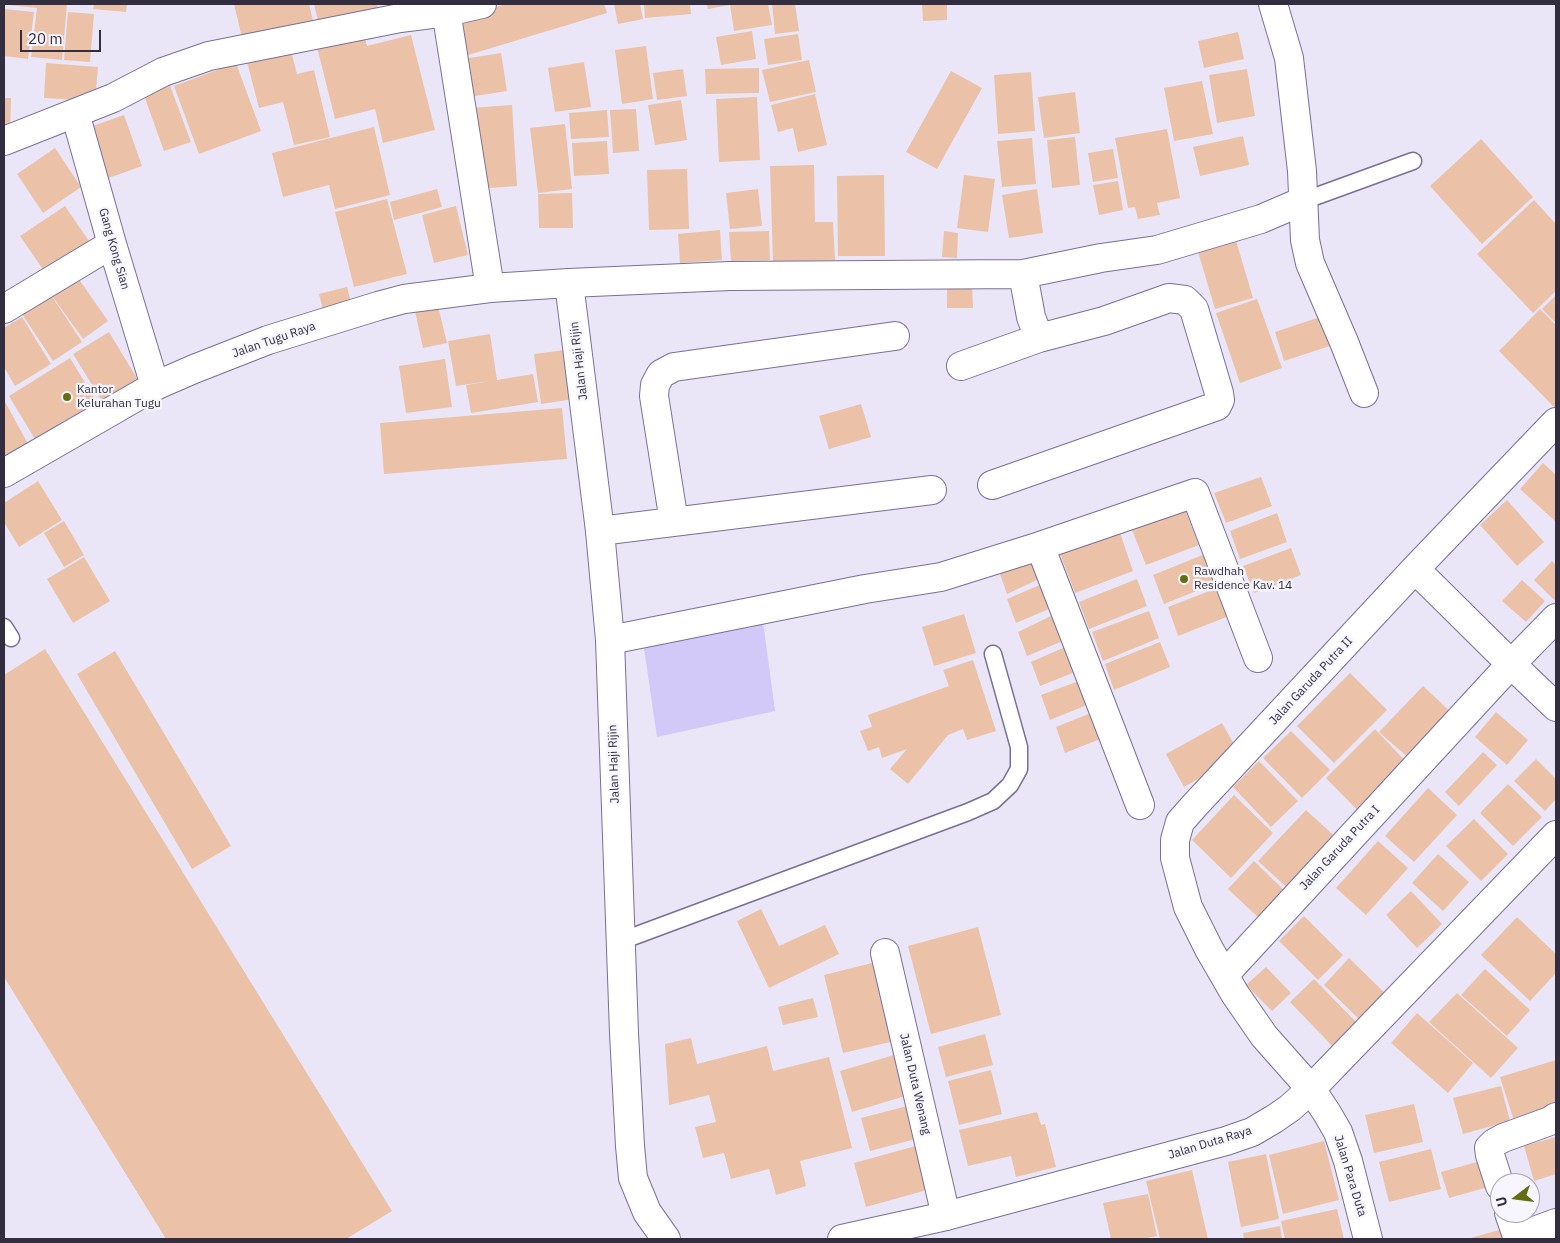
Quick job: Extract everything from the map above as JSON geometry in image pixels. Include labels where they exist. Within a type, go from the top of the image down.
[{"type":"street","points":[[4,141],[113,98],[163,72],[209,56],[400,18],[444,6],[482,4]]},
{"type":"street","points":[[1273,4],[1289,58],[1302,171],[1305,240],[1310,263],[1364,393]]},
{"type":"street","points":[[444,6],[490,288]]},
{"type":"street","name":"Gang Kong Sian","points":[[75,113],[112,244],[156,386]]},
{"type":"street","name":"Jalan Tugu Raya","points":[[4,473],[156,386],[194,368],[268,340],[404,299],[490,288],[730,276],[1023,274],[1101,258],[1157,250],[1261,219],[1303,201]]},
{"type":"street","points":[[4,309],[112,244]]},
{"type":"street","points":[[1023,274],[1031,317],[1039,338]]},
{"type":"street","name":"Jalan Haji Rijin","points":[[569,283],[600,531],[610,640],[629,1136],[633,1178],[647,1212],[666,1239]]},
{"type":"street","points":[[961,366],[1039,338],[1104,321],[1169,298],[1185,300],[1194,308],[1220,393],[1220,400],[1217,406],[992,485]]},
{"type":"street","points":[[674,522],[654,396],[655,385],[661,374],[674,368],[894,336]]},
{"type":"street","name":"Jalan Garuda Putra II","points":[[1224,975],[1188,906],[1175,858],[1175,840],[1180,822],[1415,569],[1556,422]]},
{"type":"street","points":[[600,531],[932,490]]},
{"type":"street","points":[[610,640],[865,589],[941,577],[1040,546],[1196,493],[1258,658]]},
{"type":"street","points":[[1040,546],[1140,805]]},
{"type":"street","points":[[1415,569],[1556,706]]},
{"type":"street","name":"Jalan Garuda Putra I","points":[[1224,975],[1511,664],[1556,618]]},
{"type":"street","name":"Jalan Duta Raya","points":[[842,1239],[946,1216],[1226,1141],[1252,1132],[1290,1108],[1311,1090],[1556,835]]},
{"type":"street","name":"Jalan Duta Wenang","points":[[885,953],[946,1216]]},
{"type":"street","points":[[1224,975],[1264,1036],[1311,1090]]},
{"type":"street","name":"Jalan Para Duta","points":[[1311,1090],[1338,1132],[1348,1161],[1368,1239]]},
{"type":"street","points":[[1496,1173],[1489,1148],[1494,1143],[1556,1117]]},
{"type":"street","points":[[1515,1230],[1556,1223]]},
{"type":"lane","points":[[1303,201],[1413,161]]},
{"type":"lane","points":[[621,941],[968,812],[993,800],[1010,785],[1019,769],[1019,747],[994,654]]},
{"type":"shaded area","points":[[760,599],[775,711],[657,737],[640,621]]},
{"type":"building","points":[[9,4],[67,4],[62,60],[31,57],[37,8]]},
{"type":"building","points":[[94,4],[127,4],[126,12],[93,9]]},
{"type":"building","points":[[234,4],[309,4],[314,25],[243,42]]},
{"type":"building","points":[[314,4],[377,4],[379,13],[319,25]]},
{"type":"building","points":[[506,4],[604,4],[607,13],[465,56],[454,19]]},
{"type":"building","points":[[614,4],[640,4],[643,19],[618,24]]},
{"type":"building","points":[[644,4],[690,4],[691,14],[645,18]]},
{"type":"building","points":[[707,4],[768,4],[772,25],[734,31],[730,5],[708,9]]},
{"type":"building","points":[[772,4],[795,4],[799,31],[775,34]]},
{"type":"building","points":[[922,4],[947,4],[947,20],[923,21]]},
{"type":"building","points":[[4,9],[34,12],[28,59],[4,56]]},
{"type":"building","points":[[68,12],[94,14],[90,62],[64,60]]},
{"type":"building","points":[[363,31],[367,46],[411,35],[435,130],[383,143],[375,109],[335,119],[316,43]]},
{"type":"building","points":[[752,31],[756,59],[721,65],[716,37]]},
{"type":"building","points":[[1238,32],[1244,59],[1204,68],[1198,41]]},
{"type":"building","points":[[798,34],[802,60],[768,65],[764,39]]},
{"type":"building","points":[[646,46],[653,99],[622,104],[615,50]]},
{"type":"building","points":[[290,47],[297,74],[314,70],[330,137],[294,145],[283,102],[259,108],[246,58]]},
{"type":"building","points":[[501,53],[507,91],[469,97],[463,59]]},
{"type":"building","points":[[809,60],[816,92],[770,102],[762,70]]},
{"type":"building","points":[[584,62],[591,107],[555,112],[548,68]]},
{"type":"building","points":[[46,63],[98,67],[95,101],[44,98]]},
{"type":"building","points":[[236,63],[261,131],[199,154],[174,86]]},
{"type":"building","points":[[759,68],[759,93],[706,94],[705,69]]},
{"type":"building","points":[[683,69],[687,96],[657,100],[653,73]]},
{"type":"building","points":[[1247,69],[1255,116],[1217,123],[1209,75]]},
{"type":"building","points":[[951,71],[982,88],[937,169],[906,152]]},
{"type":"building","points":[[1031,72],[1035,131],[998,134],[994,75]]},
{"type":"building","points":[[168,80],[191,142],[164,151],[142,90]]},
{"type":"building","points":[[1202,81],[1213,134],[1174,141],[1164,88]]},
{"type":"building","points":[[1075,92],[1080,133],[1044,138],[1038,97]]},
{"type":"building","points":[[815,94],[827,145],[798,152],[793,128],[778,132],[771,105]]},
{"type":"building","points":[[757,97],[760,160],[719,162],[716,99]]},
{"type":"building","points":[[4,98],[11,98],[10,137],[4,136]]},
{"type":"building","points":[[681,100],[687,140],[655,145],[648,105]]},
{"type":"building","points":[[512,105],[517,186],[476,189],[470,108]]},
{"type":"building","points":[[636,109],[639,151],[613,153],[610,110]]},
{"type":"building","points":[[607,110],[609,137],[571,139],[569,113]]},
{"type":"building","points":[[124,115],[142,166],[103,180],[84,129]]},
{"type":"building","points":[[565,124],[572,189],[538,193],[530,128]]},
{"type":"building","points":[[374,127],[390,195],[335,209],[329,185],[283,197],[272,153]]},
{"type":"building","points":[[1167,129],[1180,198],[1157,203],[1160,215],[1138,219],[1135,207],[1128,208],[1115,138]]},
{"type":"building","points":[[1243,136],[1249,165],[1200,176],[1193,147]]},
{"type":"building","points":[[1075,137],[1080,185],[1052,188],[1047,140]]},
{"type":"building","points":[[1032,138],[1036,184],[1002,187],[997,141]]},
{"type":"building","points":[[1481,139],[1533,197],[1482,244],[1430,186]]},
{"type":"building","points":[[607,141],[609,174],[574,176],[572,143]]},
{"type":"building","points":[[55,148],[81,187],[43,213],[17,174]]},
{"type":"building","points":[[1113,149],[1118,178],[1093,182],[1088,153]]},
{"type":"building","points":[[814,165],[815,222],[833,222],[835,260],[773,262],[770,166]]},
{"type":"building","points":[[687,169],[689,229],[649,230],[647,170]]},
{"type":"building","points":[[884,175],[885,256],[838,256],[837,176]]},
{"type":"building","points":[[964,175],[995,179],[988,232],[957,228]]},
{"type":"building","points":[[1118,181],[1123,210],[1099,215],[1093,185]]},
{"type":"building","points":[[437,189],[442,207],[394,220],[390,202]]},
{"type":"building","points":[[758,189],[762,226],[730,229],[726,193]]},
{"type":"building","points":[[1037,189],[1043,233],[1009,238],[1002,195]]},
{"type":"building","points":[[572,193],[573,228],[539,228],[538,194]]},
{"type":"building","points":[[387,199],[407,274],[354,287],[335,212]]},
{"type":"building","points":[[1534,200],[1556,224],[1556,291],[1533,313],[1477,254]]},
{"type":"building","points":[[65,206],[91,244],[46,274],[20,236]]},
{"type":"building","points":[[456,206],[468,255],[434,263],[422,215]]},
{"type":"building","points":[[720,230],[722,260],[680,263],[678,234]]},
{"type":"building","points":[[769,231],[770,260],[731,261],[729,232]]},
{"type":"building","points":[[944,231],[958,233],[957,258],[942,257]]},
{"type":"building","points":[[1234,234],[1253,298],[1215,309],[1196,245]]},
{"type":"building","points":[[76,275],[108,321],[83,339],[50,293]]},
{"type":"building","points":[[947,284],[972,284],[973,308],[947,308]]},
{"type":"building","points":[[347,287],[351,302],[323,310],[319,294]]},
{"type":"building","points":[[51,295],[82,342],[53,361],[22,314]]},
{"type":"building","points":[[1556,295],[1556,323],[1542,309]]},
{"type":"building","points":[[1257,299],[1282,368],[1240,383],[1216,313]]},
{"type":"building","points":[[438,306],[447,343],[423,348],[415,311]]},
{"type":"building","points":[[1540,309],[1556,325],[1556,409],[1499,351]]},
{"type":"building","points":[[1323,316],[1333,345],[1284,361],[1275,332]]},
{"type":"building","points":[[22,317],[51,364],[15,386],[4,367],[4,328]]},
{"type":"building","points":[[109,332],[138,380],[102,401],[73,354]]},
{"type":"building","points":[[490,334],[497,380],[533,374],[538,402],[471,413],[466,385],[490,381],[456,386],[448,341]]},
{"type":"building","points":[[573,349],[580,398],[541,404],[534,354]]},
{"type":"building","points":[[70,358],[101,409],[39,446],[9,396]]},
{"type":"building","points":[[445,359],[452,407],[406,413],[399,366]]},
{"type":"building","points":[[4,400],[33,453],[4,469]]},
{"type":"building","points":[[861,404],[871,437],[829,449],[819,416]]},
{"type":"building","points":[[562,408],[567,459],[384,474],[380,423]]},
{"type":"building","points":[[1543,463],[1556,475],[1556,522],[1520,489]]},
{"type":"building","points":[[1261,477],[1272,506],[1226,523],[1214,493]]},
{"type":"building","points":[[38,481],[62,520],[19,547],[4,522],[4,503]]},
{"type":"building","points":[[1507,500],[1544,542],[1517,566],[1480,525]]},
{"type":"building","points":[[1183,505],[1199,545],[1146,565],[1130,525]]},
{"type":"building","points":[[1277,513],[1287,542],[1240,559],[1230,531]]},
{"type":"building","points":[[64,521],[84,555],[64,567],[44,533]]},
{"type":"building","points":[[1118,527],[1133,571],[1075,593],[1059,551]]},
{"type":"building","points":[[1291,548],[1301,575],[1254,593],[1243,566]]},
{"type":"building","name":"Rawdhah Residence Kav. 14","points":[[1205,554],[1216,583],[1164,604],[1153,575]]},
{"type":"building","points":[[1031,556],[1039,579],[1007,594],[998,568]]},
{"type":"building","points":[[84,557],[110,601],[73,623],[47,579]]},
{"type":"building","points":[[1552,561],[1556,565],[1556,598],[1554,600],[1534,580]]},
{"type":"building","points":[[1137,579],[1147,606],[1089,629],[1079,602]]},
{"type":"building","points":[[1522,580],[1545,601],[1526,622],[1502,601]]},
{"type":"building","points":[[1042,584],[1051,608],[1016,623],[1007,599]]},
{"type":"building","points":[[1217,588],[1229,616],[1178,636],[1168,607]]},
{"type":"building","points":[[1149,611],[1159,638],[1103,661],[1092,632]]},
{"type":"building","points":[[964,614],[976,653],[934,666],[922,627]]},
{"type":"building","points":[[1055,614],[1065,640],[1027,656],[1018,632]]},
{"type":"building","points":[[1160,642],[1170,667],[1114,690],[1105,664]]},
{"type":"building","points":[[1065,647],[1075,672],[1040,686],[1031,662]]},
{"type":"building","points":[[45,649],[392,1211],[346,1239],[166,1239],[4,977],[4,675]]},
{"type":"building","points":[[115,651],[231,846],[192,869],[77,674]]},
{"type":"building","points":[[973,660],[996,731],[967,740],[963,729],[948,735],[908,784],[890,769],[907,749],[882,758],[879,747],[868,751],[860,731],[872,727],[868,715],[949,686],[943,670]]},
{"type":"building","points":[[1350,673],[1387,710],[1334,763],[1297,726]]},
{"type":"building","points":[[1079,681],[1087,705],[1050,720],[1041,695]]},
{"type":"building","points":[[1423,686],[1455,716],[1412,761],[1379,732]]},
{"type":"building","points":[[1496,712],[1528,740],[1507,765],[1475,737]]},
{"type":"building","points":[[1091,713],[1100,739],[1065,753],[1056,727]]},
{"type":"building","points":[[1222,723],[1240,755],[1184,787],[1166,754]]},
{"type":"building","points":[[1375,729],[1410,766],[1366,819],[1326,778]]},
{"type":"building","points":[[1291,731],[1330,770],[1302,798],[1263,758]]},
{"type":"building","points":[[1483,752],[1497,765],[1459,806],[1445,792]]},
{"type":"building","points":[[1536,759],[1556,779],[1556,799],[1545,811],[1514,781]]},
{"type":"building","points":[[1259,761],[1298,801],[1271,827],[1233,787]]},
{"type":"building","points":[[1508,784],[1542,817],[1513,846],[1480,813]]},
{"type":"building","points":[[1428,788],[1457,815],[1414,862],[1385,836]]},
{"type":"building","points":[[1234,795],[1273,833],[1231,878],[1192,840]]},
{"type":"building","points":[[1306,810],[1342,843],[1294,894],[1258,861]]},
{"type":"building","points":[[1474,819],[1508,854],[1481,881],[1446,846]]},
{"type":"building","points":[[1378,841],[1408,868],[1366,915],[1336,888]]},
{"type":"building","points":[[1438,854],[1469,882],[1443,911],[1412,883]]},
{"type":"building","points":[[1254,861],[1289,895],[1263,922],[1228,889]]},
{"type":"building","points":[[1411,891],[1442,924],[1417,948],[1386,915]]},
{"type":"building","points":[[761,909],[779,946],[825,925],[839,954],[769,988],[737,921]]},
{"type":"building","points":[[1304,916],[1343,955],[1318,980],[1279,941]]},
{"type":"building","points":[[1517,917],[1556,954],[1556,973],[1530,1001],[1481,955]]},
{"type":"building","points":[[978,927],[1001,1015],[931,1034],[908,946]]},
{"type":"building","points":[[1349,958],[1391,999],[1366,1026],[1324,985]]},
{"type":"building","points":[[880,961],[899,1040],[843,1053],[824,975]]},
{"type":"building","points":[[1266,967],[1291,993],[1272,1011],[1246,985]]},
{"type":"building","points":[[1485,969],[1530,1010],[1507,1036],[1461,995]]},
{"type":"building","points":[[1314,979],[1361,1027],[1337,1051],[1290,1002]]},
{"type":"building","points":[[1457,993],[1518,1048],[1491,1078],[1429,1022]]},
{"type":"building","points":[[813,998],[818,1017],[783,1025],[778,1007]]},
{"type":"building","points":[[1417,1013],[1473,1063],[1448,1093],[1391,1043]]},
{"type":"building","points":[[985,1034],[993,1065],[946,1077],[938,1047]]},
{"type":"building","points":[[691,1038],[697,1064],[767,1046],[773,1071],[829,1057],[852,1148],[800,1161],[806,1186],[776,1195],[769,1169],[731,1179],[724,1153],[703,1158],[695,1127],[716,1122],[709,1095],[669,1105],[665,1044]]},
{"type":"building","points":[[901,1053],[912,1094],[852,1112],[840,1071]]},
{"type":"building","points":[[1556,1060],[1556,1109],[1514,1121],[1500,1077]]},
{"type":"building","points":[[991,1070],[1002,1114],[959,1125],[948,1081]]},
{"type":"building","points":[[1501,1086],[1510,1121],[1463,1134],[1453,1098]]},
{"type":"building","points":[[915,1104],[923,1137],[870,1151],[861,1118]]},
{"type":"building","points":[[1414,1104],[1423,1142],[1374,1153],[1365,1115]]},
{"type":"building","points":[[1037,1112],[1041,1125],[1045,1124],[1056,1167],[1016,1177],[1011,1156],[968,1166],[959,1130]]},
{"type":"building","points":[[1556,1137],[1556,1174],[1540,1179],[1540,1173],[1532,1173],[1524,1146]]},
{"type":"building","points":[[1324,1141],[1339,1200],[1283,1214],[1269,1155]]},
{"type":"building","points":[[923,1144],[934,1188],[866,1207],[854,1163]]},
{"type":"building","points":[[1431,1149],[1441,1189],[1389,1202],[1379,1162]]},
{"type":"building","points":[[1266,1154],[1279,1219],[1241,1227],[1228,1162]]},
{"type":"building","points":[[1484,1160],[1490,1180],[1490,1187],[1449,1198],[1441,1172]]},
{"type":"building","points":[[1192,1170],[1208,1239],[1160,1239],[1146,1181]]},
{"type":"building","points":[[1148,1194],[1157,1236],[1141,1239],[1111,1239],[1103,1203]]},
{"type":"building","points":[[1337,1209],[1344,1239],[1285,1239],[1281,1221]]},
{"type":"building","points":[[1280,1226],[1282,1239],[1244,1239],[1243,1233]]},
{"type":"building","points":[[1510,1227],[1513,1239],[1467,1239]]},
{"type":"place","name":"Kantor Kelurahan Tugu","points":[[67,397]]},
{"type":"place","name":"Rawdhah Residence Kav. 14","points":[[1184,579]]}]
